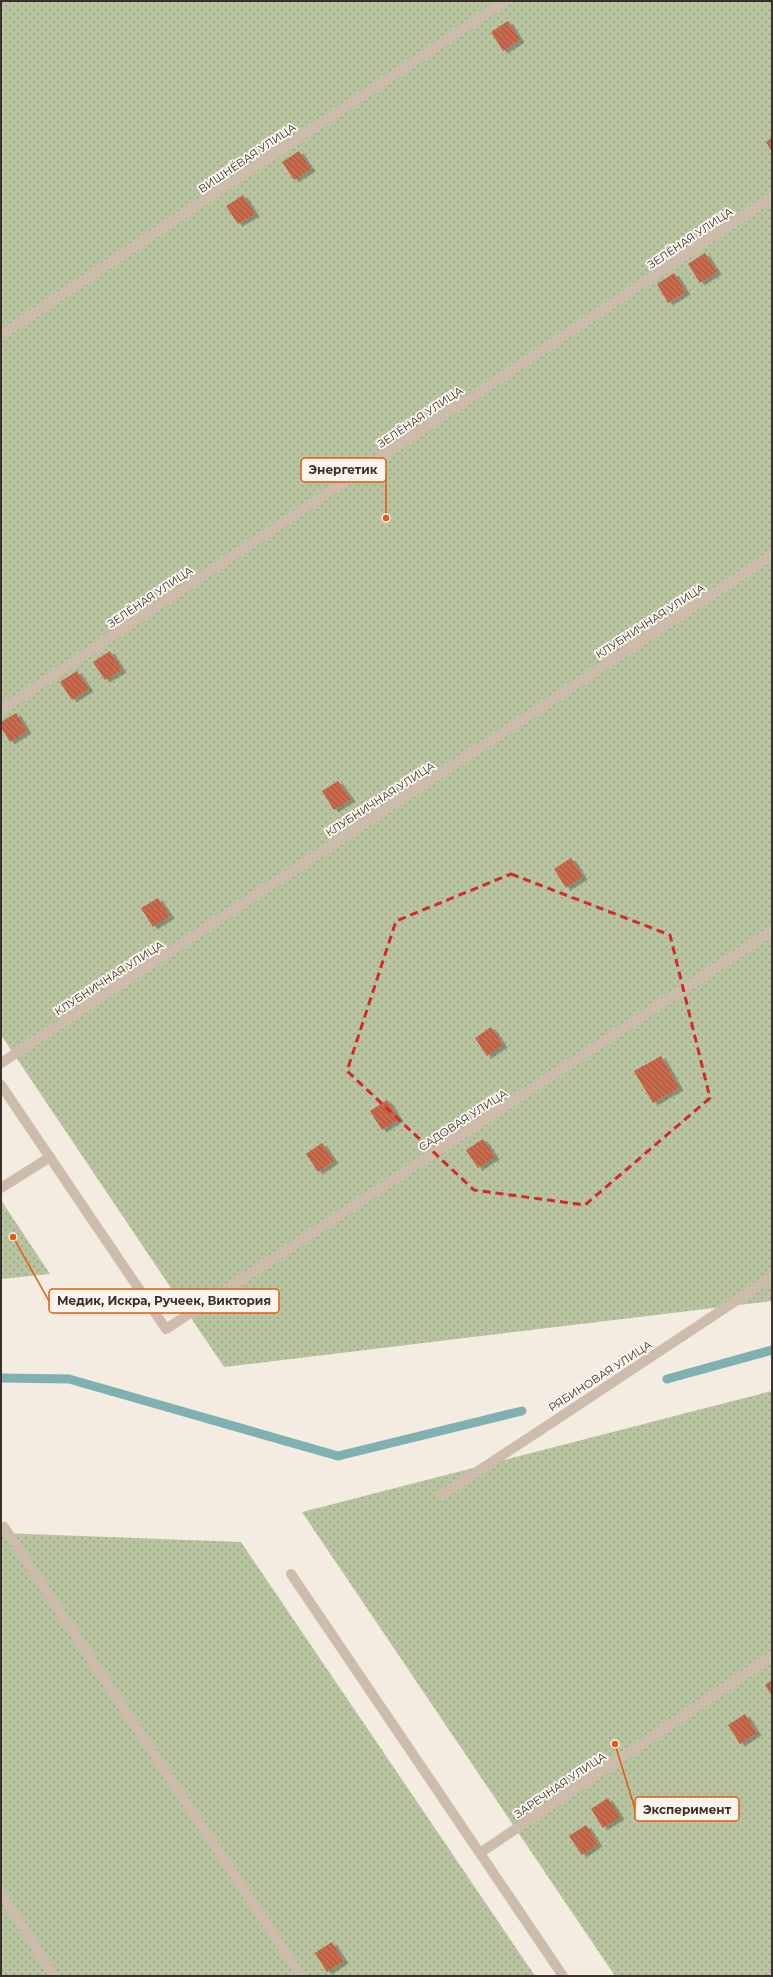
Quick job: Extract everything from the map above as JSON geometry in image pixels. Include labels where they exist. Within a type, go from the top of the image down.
[{"type":"lane","name":"ВИШНЁВАЯ УЛИЦА","points":[[1,335],[506,1]]},
{"type":"lane","name":"ЗЕЛЁНАЯ УЛИЦА","points":[[1,710],[772,197]]},
{"type":"lane","name":"КЛУБНИЧНАЯ УЛИЦА","points":[[1,1063],[772,555]]},
{"type":"lane","name":"САДОВАЯ УЛИЦА","points":[[50,1157],[166,1329],[772,931]]},
{"type":"lane","points":[[1,1085],[50,1157],[1,1188]]},
{"type":"lane","name":"РЯБИНОВАЯ УЛИЦА","points":[[442,1495],[772,1277]]},
{"type":"lane","points":[[4,1527],[301,1976]]},
{"type":"lane","points":[[291,1574],[563,1976]]},
{"type":"lane","name":"ЗАРЕЧНАЯ УЛИЦА","points":[[480,1853],[772,1656]]},
{"type":"lane","points":[[1,1893],[54,1976]]},
{"type":"highlighted area","points":[[511,874],[670,935],[710,1098],[585,1205],[474,1190],[347,1071],[396,921]]},
{"type":"green space","points":[[1,1],[772,1],[772,1301],[224,1367],[1,1035]]},
{"type":"green space","points":[[1,1200],[50,1274],[1,1279]]},
{"type":"green space","points":[[772,1391],[772,1976],[615,1976],[302,1512]]},
{"type":"green space","points":[[1,1533],[241,1542],[535,1976],[1,1976]]},
{"type":"building","points":[[508,21],[520,40],[503,51],[491,32]]},
{"type":"building","points":[[772,138],[772,152],[766,142]]},
{"type":"building","points":[[299,151],[311,169],[294,180],[282,162]]},
{"type":"building","points":[[243,195],[255,214],[238,224],[226,206]]},
{"type":"building","points":[[705,253],[717,272],[700,283],[688,264]]},
{"type":"building","points":[[674,273],[686,292],[668,303],[657,284]]},
{"type":"building","points":[[110,651],[122,670],[105,680],[93,662]]},
{"type":"building","points":[[77,671],[89,689],[72,700],[60,682]]},
{"type":"building","points":[[16,713],[27,731],[10,742],[1,727],[1,722]]},
{"type":"building","points":[[338,781],[351,799],[334,810],[322,791]]},
{"type":"building","points":[[571,858],[583,877],[566,888],[554,869]]},
{"type":"building","points":[[158,898],[170,916],[153,927],[141,908]]},
{"type":"building","points":[[491,1027],[503,1045],[487,1056],[475,1038]]},
{"type":"building","points":[[661,1056],[679,1088],[653,1103],[634,1071]]},
{"type":"building","points":[[387,1100],[399,1119],[382,1130],[370,1111]]},
{"type":"building","points":[[483,1139],[495,1157],[478,1168],[466,1150]]},
{"type":"building","points":[[322,1143],[334,1161],[318,1172],[306,1154]]},
{"type":"building","points":[[772,1680],[772,1696],[765,1685]]},
{"type":"building","points":[[745,1714],[757,1733],[740,1744],[728,1725]]},
{"type":"building","points":[[608,1798],[620,1817],[603,1828],[591,1809]]},
{"type":"building","points":[[586,1825],[598,1844],[582,1855],[569,1836]]},
{"type":"building","points":[[332,1942],[344,1961],[327,1972],[315,1953]]},
{"type":"waterway","points":[[667,1379],[772,1350]]},
{"type":"waterway","points":[[1,1378],[69,1379],[338,1456],[522,1411]]},
{"type":"place","name":"Энергетик","points":[[386,518]]},
{"type":"place","name":"Медик, Искра, Ручеек, Виктория","points":[[13,1237]]},
{"type":"place","name":"Эксперимент","points":[[615,1744]]}]
